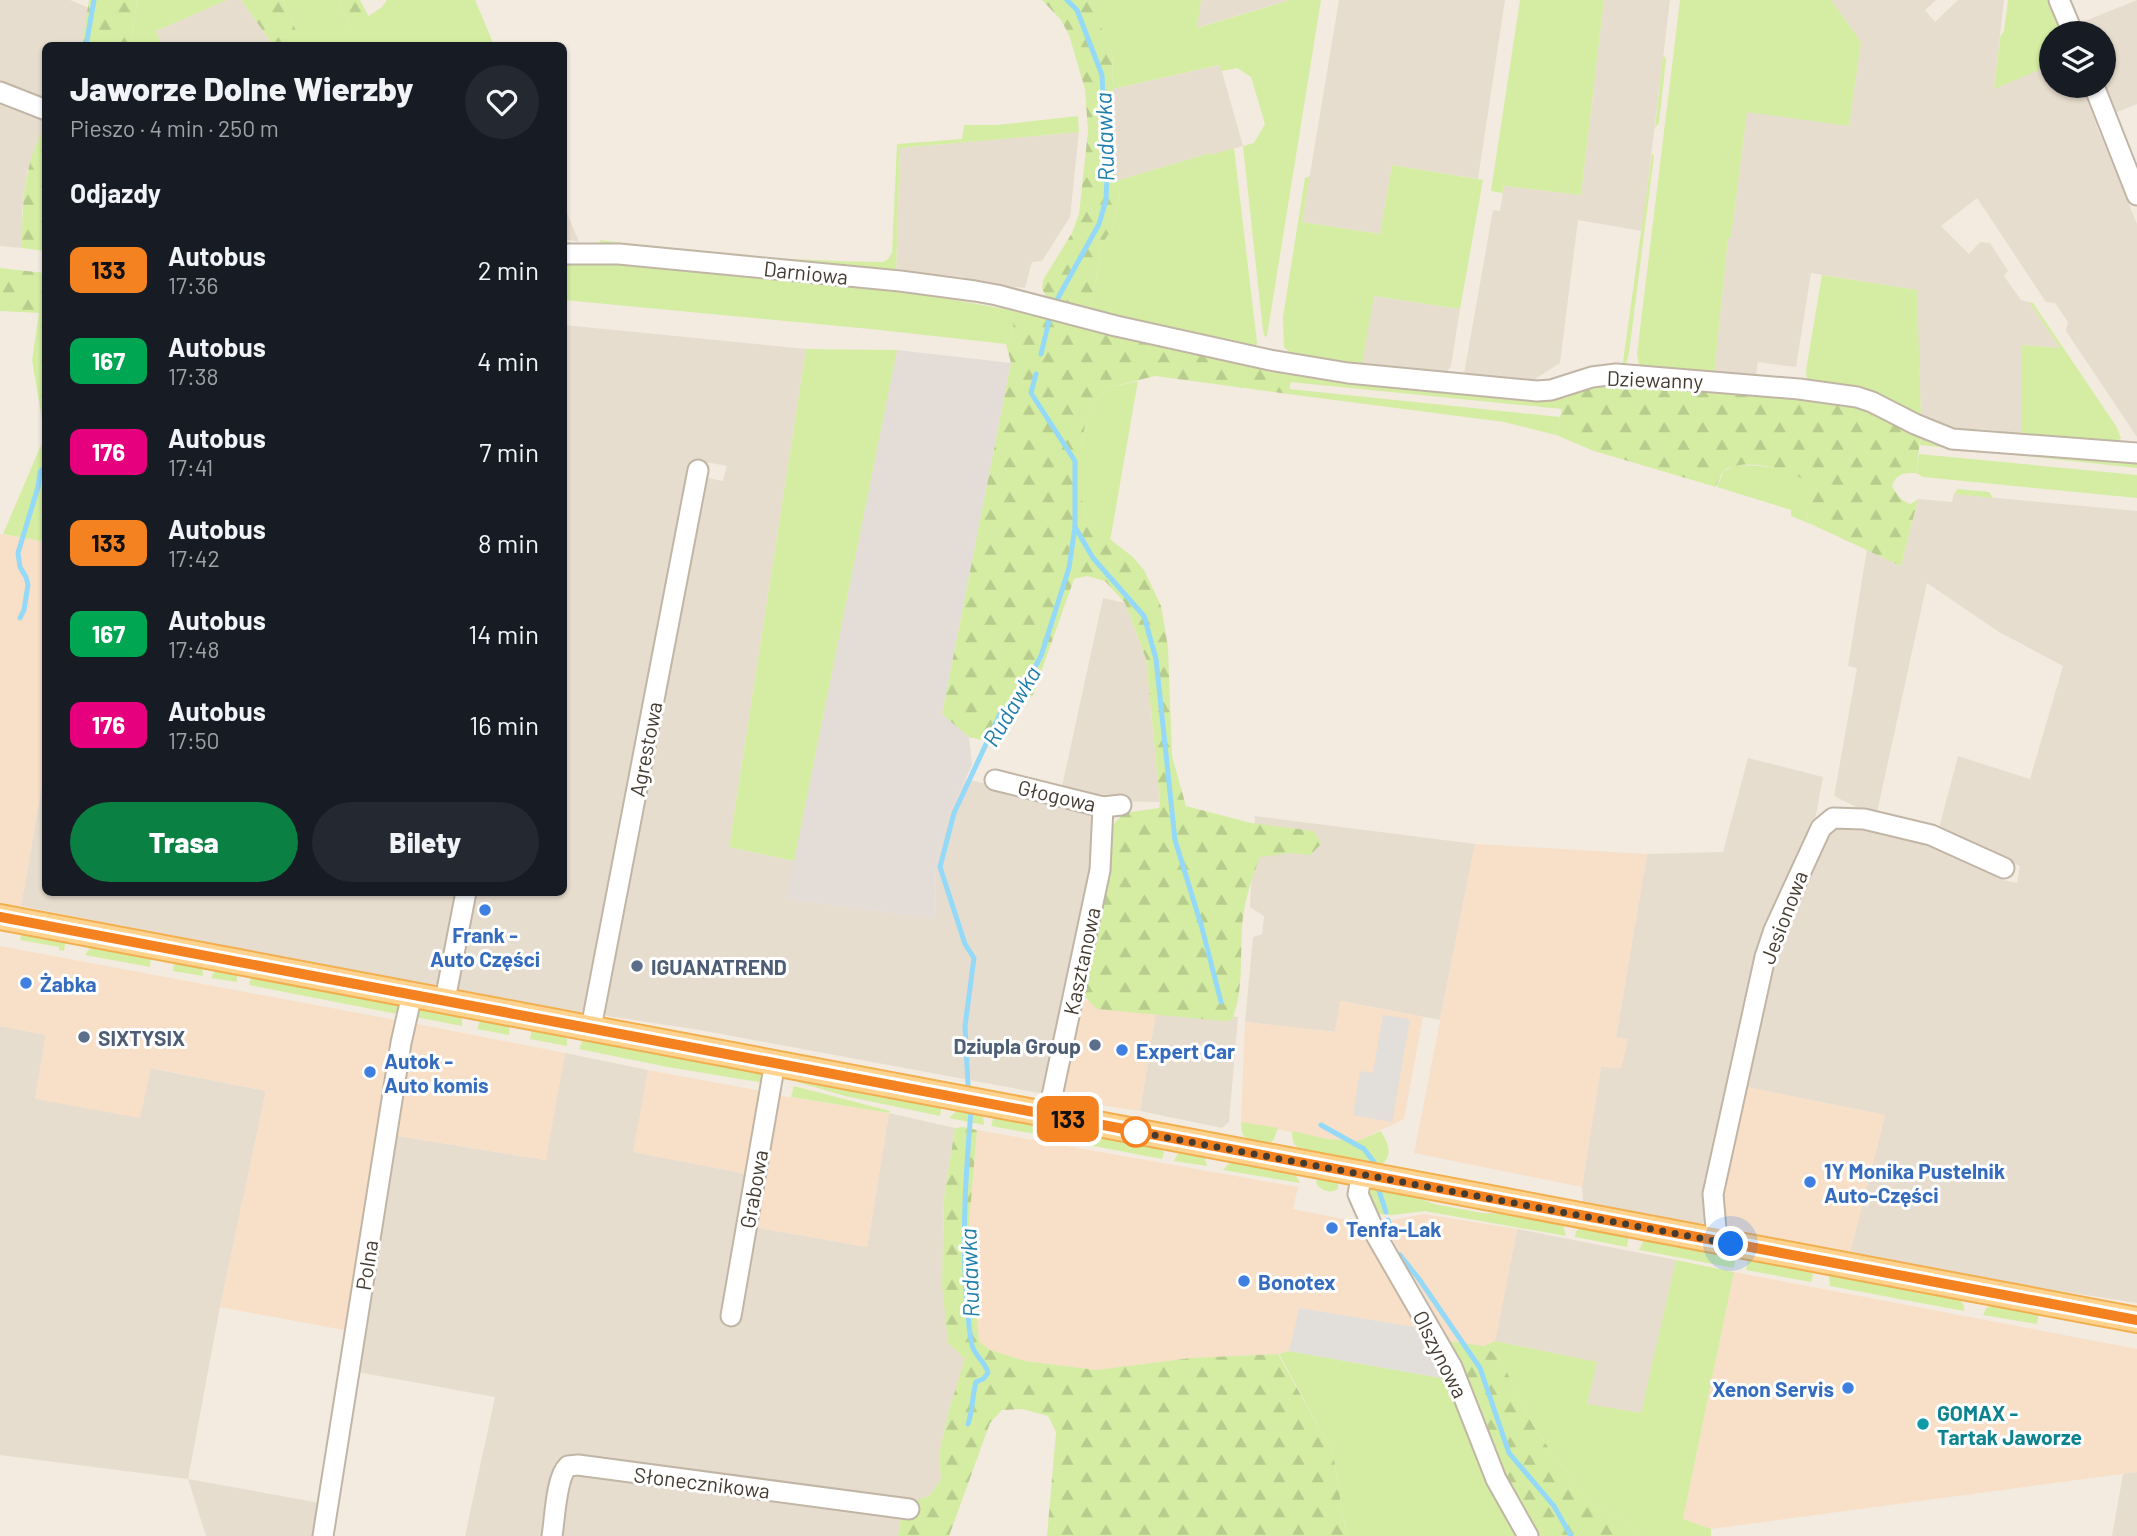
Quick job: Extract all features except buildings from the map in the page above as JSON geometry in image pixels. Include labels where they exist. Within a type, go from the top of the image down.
[{"type":"main road","points":[[0,917],[2137,1320]]},
{"type":"street","points":[[2059,0],[2068,21]]},
{"type":"street","points":[[0,92],[42,108]]},
{"type":"street","points":[[2099,98],[2137,195]]},
{"type":"street","name":"Darniowa","points":[[567,254],[619,254],[900,281],[997,295],[1046,308]]},
{"type":"street","name":"Dziewanny","points":[[1046,308],[1270,360],[1348,373],[1537,391],[1551,390],[1592,377],[1616,374],[1799,389],[1857,397],[1952,439],[2137,453]]},
{"type":"street","name":"Agrestowa","points":[[591,1028],[698,470]]},
{"type":"street","name":"Głogowa","points":[[995,780],[1112,806]]},
{"type":"street","name":"Kasztanowa","points":[[1048,1115],[1112,806]]},
{"type":"street","name":"Jesionowa","points":[[1717,1241],[1713,1194],[1765,957],[1774,930],[1821,828],[1833,818],[1864,819],[1931,835],[2004,868]]},
{"type":"street","points":[[445,1000],[465,896]]},
{"type":"street","name":"Polna","points":[[323,1536],[401,1043],[412,994]]},
{"type":"street","name":"Grabowa","points":[[731,1316],[775,1062]]},
{"type":"street","name":"Olszynowa","points":[[1362,1173],[1358,1194],[1377,1237],[1452,1367],[1496,1479],[1528,1536]]},
{"type":"street","name":"Słonecznikowa","points":[[552,1536],[563,1471],[568,1466],[578,1465],[909,1509]]},
{"type":"shaded area","points":[[0,0],[70,0],[89,8],[83,42],[42,42],[42,102],[0,87]]},
{"type":"shaded area","points":[[227,0],[241,0],[271,42],[160,42],[156,31]]},
{"type":"shaded area","points":[[1201,0],[1290,0],[1196,28]]},
{"type":"shaded area","points":[[1339,0],[1505,0],[1478,179],[1392,165],[1380,234],[1302,222]]},
{"type":"shaded area","points":[[1604,0],[1670,0],[1642,231],[1578,220],[1560,363],[1532,381],[1464,374],[1493,210],[1500,211],[1504,186],[1581,195]]},
{"type":"shaded area","points":[[1831,0],[1936,0],[1925,10],[1935,22],[1958,0],[2004,0],[1994,88],[2039,70],[2039,98],[2086,98],[2137,224],[2137,437],[2066,331],[2068,322],[2055,303],[2046,302],[1977,198],[1941,226],[1969,254],[1980,242],[1990,243],[2008,271],[2004,276],[2021,300],[2029,302],[2060,348],[2021,345],[2021,436],[1977,429],[1976,434],[1921,417],[1916,290],[1811,273],[1796,367],[1758,362],[1755,380],[1714,376],[1728,237],[1731,237],[1747,111],[1849,126],[1861,42]]},
{"type":"shaded area","points":[[2137,0],[2137,104],[2115,113],[2109,98],[2116,98],[2116,21],[2085,21]]},
{"type":"shaded area","points":[[1220,65],[1243,146],[1116,181],[1107,149],[1113,89]]},
{"type":"shaded area","points":[[0,100],[42,117],[42,134],[27,171],[22,211],[22,248],[0,246]]},
{"type":"shaded area","points":[[1079,132],[1070,217],[1042,261],[1032,262],[1025,288],[967,282],[964,277],[942,275],[938,278],[896,274],[900,148]]},
{"type":"shaded area","points":[[567,213],[577,237],[579,242],[567,240]]},
{"type":"shaded area","points":[[1373,296],[1460,309],[1451,366],[1443,376],[1361,370]]},
{"type":"shaded area","points":[[567,325],[806,349],[729,847],[794,861],[787,899],[936,919],[935,868],[949,814],[966,779],[1100,812],[1096,870],[1048,1089],[1039,1093],[700,1030],[607,1016],[602,1011],[703,477],[723,481],[727,466],[695,460],[590,1003],[580,1012],[457,991],[454,985],[469,896],[567,896]]},
{"type":"shaded area","points":[[897,350],[1011,363],[942,714],[969,737],[972,765],[949,814],[935,868],[936,919],[786,899]]},
{"type":"shaded area","points":[[1954,494],[2137,511],[2137,1303],[2002,1282],[1850,1253],[1885,1115],[1741,1086],[1762,983],[1823,836],[1833,826],[1860,827],[1930,842],[1999,871],[2003,880],[2017,883],[2020,866],[1938,832],[1958,756],[2030,779],[2063,666],[1999,632],[1927,583],[1876,817],[1834,796],[1857,668],[1848,666],[1867,549],[1901,566],[1918,499],[1952,502]]},
{"type":"shaded area","points":[[0,534],[42,541],[42,784],[21,906],[0,905]]},
{"type":"shaded area","points":[[1103,598],[1125,603],[1146,659],[1160,802],[1100,801],[1061,791]]},
{"type":"shaded area","points":[[1748,758],[1823,777],[1814,825],[1770,926],[1709,1219],[1702,1224],[1583,1202],[1582,1187],[1601,1066],[1621,1068],[1627,1040],[1616,1037],[1647,854],[1723,852]]},
{"type":"shaded area","points":[[42,784],[42,896],[459,896],[441,981],[433,986],[21,906]]},
{"type":"shaded area","points":[[1255,816],[1475,844],[1440,1020],[1341,1001],[1335,1032],[1245,1022],[1253,937],[1262,934],[1264,916],[1250,907]]},
{"type":"shaded area","points":[[1475,844],[1647,854],[1616,1037],[1628,1039],[1621,1068],[1601,1067],[1582,1187],[1414,1153]]},
{"type":"shaded area","points":[[0,946],[401,1021],[349,1331],[220,1307],[266,1091],[151,1068],[140,1118],[35,1099],[46,1035],[0,1026]]},
{"type":"shaded area","points":[[1078,999],[1156,1011],[1140,1111],[1067,1100],[1060,1091]]},
{"type":"shaded area","points":[[1340,1001],[1423,1017],[1404,1119],[1358,1141],[1327,1139],[1241,1122],[1245,1022],[1335,1032]]},
{"type":"shaded area","points":[[1156,1011],[1238,1017],[1229,1122],[1222,1128],[1140,1111]]},
{"type":"shaded area","points":[[1383,1015],[1410,1019],[1392,1122],[1353,1115],[1360,1071],[1373,1073]]},
{"type":"shaded area","points":[[412,1023],[565,1053],[546,1160],[392,1135]]},
{"type":"shaded area","points":[[0,1026],[46,1035],[35,1099],[150,1068],[266,1091],[220,1307],[188,1479],[0,1455]]},
{"type":"shaded area","points":[[565,1053],[648,1070],[634,1152],[747,1174],[754,1227],[867,1247],[889,1113],[955,1128],[944,1198],[942,1284],[966,1359],[949,1410],[939,1454],[941,1479],[930,1495],[911,1503],[575,1459],[547,1536],[465,1536],[495,1397],[352,1371],[392,1135],[545,1160]]},
{"type":"shaded area","points":[[648,1070],[761,1091],[747,1174],[633,1152]]},
{"type":"shaded area","points":[[1741,1086],[1885,1115],[1850,1253],[1723,1228],[1718,1214]]},
{"type":"shaded area","points":[[776,1095],[889,1113],[867,1247],[754,1227]]},
{"type":"shaded area","points":[[977,1130],[1298,1187],[1293,1209],[1363,1223],[1420,1328],[1299,1308],[1289,1351],[1278,1354],[1191,1358],[1096,1370],[1025,1361],[990,1350],[979,1341],[969,1224]]},
{"type":"shaded area","points":[[1424,1214],[1517,1229],[1495,1341],[1484,1346],[1450,1341],[1383,1222]]},
{"type":"shaded area","points":[[1517,1229],[1676,1260],[1642,1413],[1587,1405],[1596,1362],[1495,1341]]},
{"type":"shaded area","points":[[1734,1272],[2137,1349],[2137,1472],[1711,1529],[1683,1519]]},
{"type":"shaded area","points":[[1299,1308],[1420,1328],[1447,1379],[1289,1351]]},
{"type":"shaded area","points":[[571,1472],[902,1513],[898,1536],[557,1536]]},
{"type":"shaded area","points":[[2137,1472],[2137,1536],[2112,1536],[2123,1474]]},
{"type":"shaded area","points":[[188,1479],[320,1503],[315,1536],[206,1536]]},
{"type":"green space","points":[[89,0],[137,0],[131,42],[82,42]]},
{"type":"green space","points":[[137,0],[227,0],[156,31],[160,42],[132,42]]},
{"type":"green space","points":[[241,0],[283,0],[297,33],[286,42],[271,42]]},
{"type":"green space","points":[[283,0],[338,0],[351,28],[382,7],[387,0],[475,0],[493,42],[285,42],[297,33]]},
{"type":"green space","points":[[338,0],[360,0],[369,17],[351,28]]},
{"type":"green space","points":[[1042,0],[1089,0],[1112,52],[1113,89],[1107,149],[1120,193],[1112,229],[1102,244],[1090,313],[1047,298],[1042,289],[1043,280],[1072,233],[1079,214],[1088,131],[1085,89],[1069,35],[1061,20]]},
{"type":"green space","points":[[1088,0],[1201,0],[1197,28],[1290,0],[1321,0],[1267,336],[1265,337],[1263,331],[1243,146],[1254,143],[1265,124],[1251,77],[1237,68],[1222,71],[1219,65],[1113,89],[1112,52]]},
{"type":"green space","points":[[1520,0],[1604,0],[1581,195],[1504,186],[1503,193],[1491,191]]},
{"type":"green space","points":[[1680,0],[1831,0],[1861,42],[1849,126],[1747,112],[1731,238],[1728,238],[1714,376],[1640,370],[1637,354]]},
{"type":"green space","points":[[2008,0],[2053,0],[2060,21],[2039,21],[2039,70],[1994,89],[2000,37],[2004,31]]},
{"type":"green space","points":[[1663,55],[1666,59],[1659,123],[1655,128]]},
{"type":"green space","points":[[1078,116],[1079,132],[900,148],[896,273],[601,245],[600,240],[741,256],[883,262],[892,253],[897,144],[962,139],[964,125],[997,125]]},
{"type":"green space","points":[[42,132],[42,251],[22,248],[25,185]]},
{"type":"green space","points":[[1234,148],[1257,343],[1254,350],[1090,313],[1102,244],[1112,229],[1120,193],[1116,181]]},
{"type":"green space","points":[[1652,153],[1654,156],[1629,353],[1622,369]]},
{"type":"green space","points":[[1392,165],[1483,180],[1460,309],[1374,296],[1361,370],[1296,358],[1284,347],[1283,317],[1305,178],[1310,176],[1302,222],[1380,234]]},
{"type":"green space","points":[[567,258],[904,291],[1010,310],[1013,319],[1011,336],[1006,344],[567,300]]},
{"type":"green space","points":[[0,268],[42,273],[42,420],[32,360],[39,313],[0,311]]},
{"type":"green space","points":[[1822,275],[1917,290],[1921,417],[1976,434],[1976,437],[1807,382],[1806,370]]},
{"type":"green space","points":[[2029,302],[2033,303],[2116,426],[2121,438],[2114,446],[2021,439],[2021,345],[2060,348]]},
{"type":"green space","points":[[1010,310],[1294,369],[1288,394],[1155,376],[1107,388],[1087,414],[1081,447],[1081,497],[1089,523],[1133,557],[1144,570],[1161,606],[1168,647],[1172,756],[1186,806],[1251,823],[1314,831],[1321,844],[1310,855],[1290,853],[1260,857],[1244,909],[1240,986],[1232,1020],[1097,1009],[1083,995],[1107,831],[1124,813],[1159,808],[1160,802],[1146,659],[1125,603],[1105,581],[1087,576],[1074,579],[1033,695],[1016,712],[1009,733],[990,742],[969,737],[942,714],[1011,363],[1006,344],[1013,327]]},
{"type":"green space","points":[[806,349],[897,350],[794,861],[729,847]]},
{"type":"green space","points":[[1294,369],[1566,391],[1562,409],[1290,382]]},
{"type":"green space","points":[[1138,381],[1110,541],[1089,523],[1081,497],[1081,447],[1087,414],[1107,388]]},
{"type":"green space","points":[[1600,381],[1856,402],[1921,432],[1916,473],[1901,475],[1892,486],[1905,502],[1911,504],[1918,499],[1901,566],[1813,525],[1806,516],[1809,504],[1816,495],[1811,486],[1788,472],[1757,465],[1731,467],[1722,473],[1716,487],[1594,451],[1556,435],[1566,391]]},
{"type":"green space","points":[[1289,389],[1560,417],[1556,435],[1504,422],[1288,394]]},
{"type":"green space","points":[[1921,432],[2137,460],[2137,468],[1920,445]]},
{"type":"green space","points":[[42,443],[42,541],[3,534]]},
{"type":"green space","points":[[1919,454],[2137,475],[2137,498],[1923,477],[1916,473]]},
{"type":"green space","points":[[1735,465],[1782,469],[1803,478],[1811,485],[1816,495],[1809,504],[1806,516],[1813,525],[1791,516],[1791,510],[1717,487],[1723,472]]},
{"type":"green space","points":[[1958,489],[1989,492],[1993,498],[1954,494]]},
{"type":"green space","points":[[22,933],[63,939],[64,951],[59,950],[59,947],[20,940]]},
{"type":"green space","points":[[93,943],[151,956],[150,967],[85,955]]},
{"type":"green space","points":[[178,959],[202,963],[203,976],[173,971],[174,963]]},
{"type":"green space","points":[[217,967],[237,970],[237,982],[211,978]]},
{"type":"green space","points":[[251,976],[401,1004],[402,1015],[249,985]]},
{"type":"green space","points":[[421,1004],[462,1012],[462,1026],[415,1017]]},
{"type":"green space","points":[[482,1016],[510,1021],[509,1035],[477,1029]]},
{"type":"green space","points":[[532,1028],[567,1036],[567,1046],[530,1039]]},
{"type":"green space","points":[[585,1035],[764,1072],[764,1083],[579,1049]]},
{"type":"green space","points":[[798,1078],[942,1103],[940,1116],[845,1096],[797,1082]]},
{"type":"green space","points":[[794,1086],[890,1111],[889,1113],[791,1097]]},
{"type":"green space","points":[[961,1107],[983,1115],[984,1125],[949,1118]]},
{"type":"green space","points":[[994,1116],[1073,1130],[1073,1141],[991,1126]]},
{"type":"green space","points":[[1241,1122],[1278,1128],[1270,1143],[1252,1141],[1245,1138]]},
{"type":"green space","points":[[955,1128],[977,1130],[969,1224],[979,1341],[990,1350],[1025,1361],[1096,1370],[1191,1358],[1278,1354],[1333,1453],[1346,1536],[1047,1536],[1056,1432],[1048,1416],[1022,1409],[1002,1410],[990,1423],[949,1536],[898,1536],[902,1513],[911,1503],[930,1495],[941,1479],[939,1454],[965,1359],[948,1343],[942,1284],[944,1198]]},
{"type":"green space","points":[[1292,1131],[1327,1139],[1358,1141],[1381,1131],[1389,1153],[1381,1165],[1303,1150],[1294,1143]]},
{"type":"green space","points":[[1086,1134],[1161,1145],[1164,1153],[1162,1159],[1083,1144]]},
{"type":"green space","points":[[1183,1150],[1204,1155],[1207,1166],[1174,1161]]},
{"type":"green space","points":[[1231,1161],[1289,1170],[1300,1183],[1223,1170]]},
{"type":"green space","points":[[1318,1176],[1338,1182],[1338,1189],[1323,1190],[1316,1183]]},
{"type":"green space","points":[[1367,1187],[1407,1193],[1434,1204],[1482,1213],[1525,1214],[1558,1222],[1563,1225],[1566,1236],[1424,1211],[1393,1215],[1374,1214],[1364,1191]]},
{"type":"green space","points":[[1583,1226],[1629,1235],[1627,1247],[1575,1237],[1576,1231]]},
{"type":"green space","points":[[1645,1238],[1732,1255],[1735,1260],[1734,1268],[1639,1250]]},
{"type":"green space","points":[[1753,1259],[1810,1269],[1813,1275],[1811,1282],[1746,1270],[1748,1261]]},
{"type":"green space","points":[[1676,1260],[1734,1272],[1683,1519],[1711,1529],[1711,1536],[1637,1536],[1625,1522],[1587,1499],[1539,1435],[1499,1357],[1484,1346],[1495,1341],[1597,1362],[1587,1404],[1641,1413]]},
{"type":"green space","points":[[1832,1274],[1959,1298],[1964,1311],[1830,1286],[1829,1277]]},
{"type":"green space","points":[[1993,1305],[2039,1311],[2037,1324],[1983,1315],[1986,1308]]},
{"type":"green space","points":[[1450,1341],[1484,1346],[1499,1357],[1539,1435],[1587,1499],[1625,1522],[1637,1536],[1535,1536],[1504,1477]]},
{"type":"green space","points":[[1289,1351],[1447,1379],[1521,1536],[1346,1536],[1333,1453],[1279,1354]]},
{"type":"waterway","points":[[87,42],[94,0]]},
{"type":"waterway","name":"Rudawka","points":[[1041,354],[1049,321],[1059,296],[1099,224],[1106,200],[1102,75],[1077,10],[1067,0]]},
{"type":"waterway","name":"Rudawka","points":[[968,1085],[965,1026],[974,958],[965,944],[940,867],[954,813],[1000,714],[1020,695],[1041,656],[1069,568],[1075,527],[1075,461],[1031,393],[1036,374]]},
{"type":"waterway","points":[[20,618],[28,585],[20,567],[18,553],[42,470]]},
{"type":"waterway","points":[[1075,527],[1093,558],[1144,616],[1156,659],[1175,840],[1221,1002]]},
{"type":"waterway","name":"Rudawka","points":[[968,1424],[976,1382],[988,1373],[972,1345],[966,1291],[965,1201],[971,1111]]},
{"type":"waterway","points":[[1321,1125],[1364,1149],[1374,1162]]},
{"type":"waterway","points":[[1378,1188],[1386,1212]]},
{"type":"waterway","points":[[1388,1220],[1392,1233]]},
{"type":"waterway","points":[[1400,1255],[1480,1368],[1509,1453],[1554,1506],[1571,1536]]},
{"type":"bus line","name":"133","points":[[0,917],[2137,1320]]},
{"type":"place","name":"Frank - Auto Części","points":[[485,910]]},
{"type":"place","name":"IGUANATREND","points":[[637,966]]},
{"type":"place","name":"Żabka","points":[[26,983]]},
{"type":"place","name":"SIXTYSIX","points":[[84,1037]]},
{"type":"place","name":"Dziupla Group","points":[[1095,1045]]},
{"type":"place","name":"Expert Car","points":[[1122,1050]]},
{"type":"place","name":"Autok - Auto komis","points":[[370,1072]]},
{"type":"place","name":"1Y Monika Pustelnik Auto-Części","points":[[1810,1182]]},
{"type":"place","name":"Tenfa-Lak","points":[[1332,1228]]},
{"type":"place","name":"Bonotex","points":[[1244,1281]]},
{"type":"place","name":"Xenon Servis","points":[[1848,1388]]},
{"type":"place","name":"GOMAX - Tartak Jaworze","points":[[1923,1424]]},
{"type":"route","points":[[1136,1132],[1127,1130],[1731,1244]]}]
